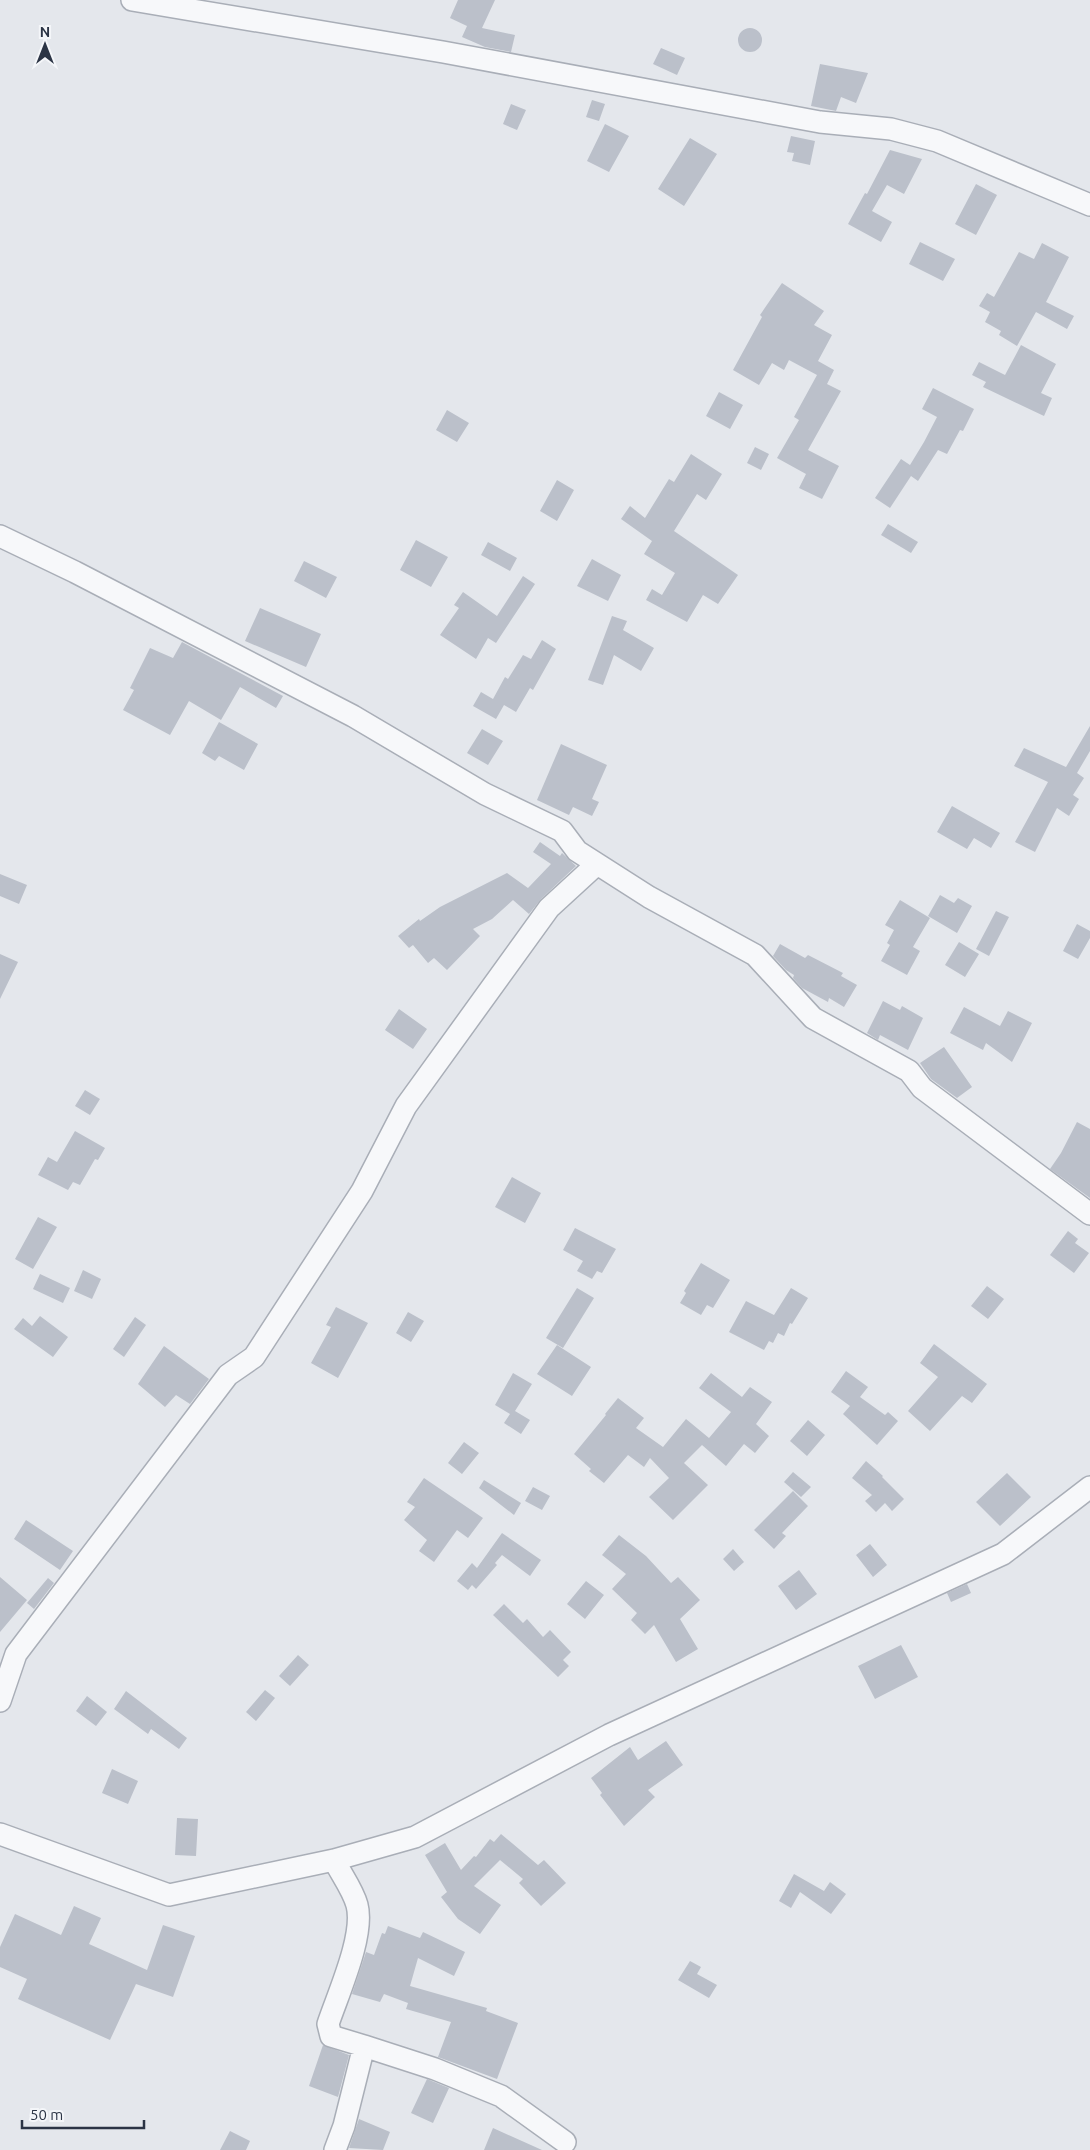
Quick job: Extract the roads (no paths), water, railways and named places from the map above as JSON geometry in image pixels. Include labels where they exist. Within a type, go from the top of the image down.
[{"type":"street","points":[[132,0],[442,52],[820,122],[891,129],[937,141],[1090,206]]},
{"type":"street","points":[[0,536],[75,572],[353,716],[485,794],[562,831],[577,850],[597,864],[649,897],[755,955],[813,1018],[909,1071],[922,1088],[1090,1214]]},
{"type":"street","points":[[0,1701],[16,1654],[228,1375],[254,1357],[362,1190],[406,1106],[549,908],[597,864]]},
{"type":"street","points":[[0,1834],[169,1895],[334,1860],[415,1837],[609,1735],[1003,1554],[1090,1487]]},
{"type":"street","points":[[334,1860],[357,1904],[358,1917],[353,1951],[328,2024],[331,2036],[435,2068],[501,2096],[565,2142]]},
{"type":"street","points":[[335,2150],[344,2126],[364,2046]]}]
